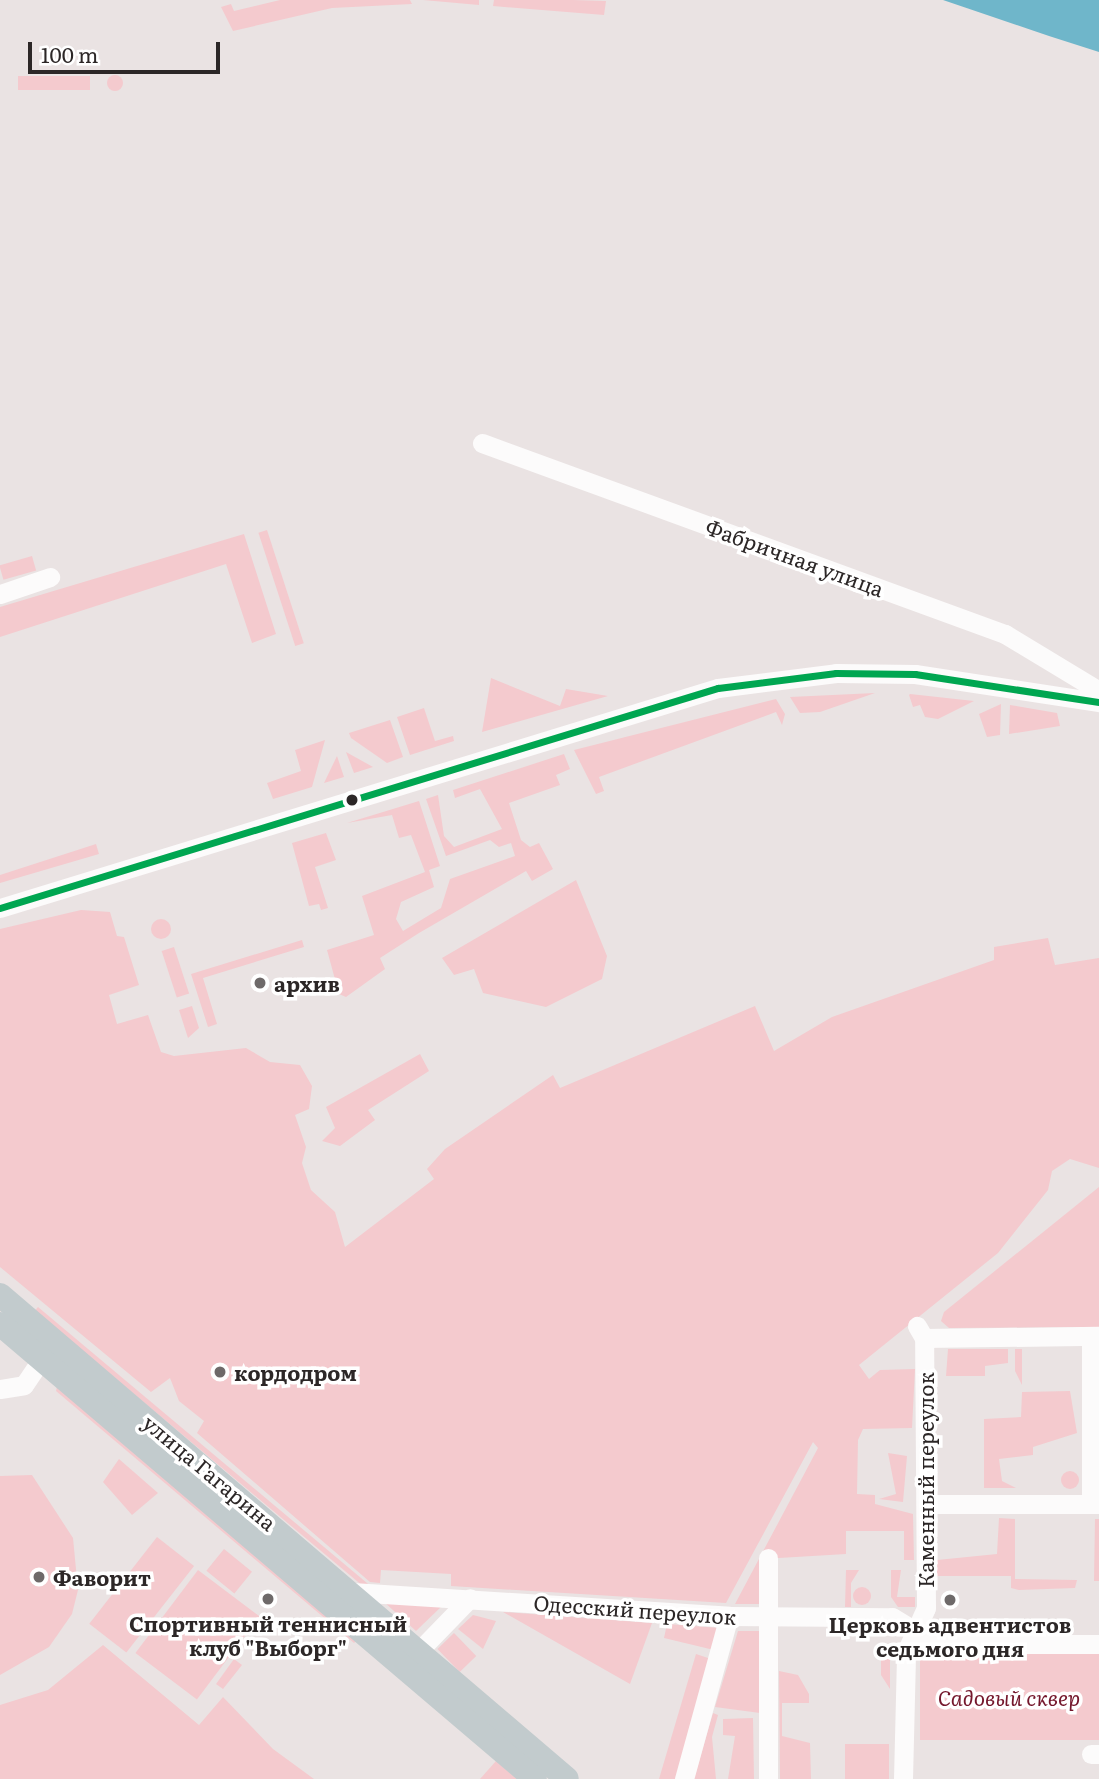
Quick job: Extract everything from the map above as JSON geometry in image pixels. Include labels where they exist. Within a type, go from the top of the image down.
[{"type":"main road","name":"улица Гагарина","points":[[0,1295],[48,1350],[412,1658]]},
{"type":"main road","name":"улица Гагарина","points":[[0,1324],[48,1350],[352,1592],[412,1658]]},
{"type":"main road","points":[[412,1658],[535,1779]]},
{"type":"main road","points":[[412,1658],[567,1779]]},
{"type":"street","name":"Фабричная улица","points":[[482,443],[1005,634],[1099,691]]},
{"type":"street","points":[[0,594],[50,577]]},
{"type":"street","points":[[1025,686],[1044,676],[1038,654]]},
{"type":"street","points":[[0,908],[718,688],[865,673],[1025,686],[1099,702]]},
{"type":"street","name":"Каменный переулок","points":[[902,1779],[910,1755],[906,1652],[926,1608],[921,1332],[1095,1336]]},
{"type":"street","points":[[926,1504],[1095,1504],[1095,1336]]},
{"type":"street","points":[[0,1389],[23,1385],[48,1350]]},
{"type":"street","points":[[768,1558],[768,1779]]},
{"type":"street","name":"Одесский переулок","points":[[352,1592],[729,1616],[892,1617],[913,1633],[937,1644],[1099,1644]]},
{"type":"street","points":[[412,1658],[470,1598]]},
{"type":"street","points":[[684,1779],[729,1616]]},
{"type":"green space","points":[[280,0],[410,0],[412,4],[332,8],[233,31],[221,7],[231,4],[234,11]]},
{"type":"green space","points":[[423,0],[479,0],[479,5]]},
{"type":"green space","points":[[494,0],[606,1],[604,15],[493,6]]},
{"type":"green space","points":[[112,75],[118,75],[123,83],[121,89],[112,91],[107,86],[107,80]]},
{"type":"green space","points":[[18,76],[90,76],[90,90],[18,90]]},
{"type":"green space","points":[[267,530],[304,643],[295,646],[258,533]]},
{"type":"green space","points":[[244,534],[276,634],[252,643],[226,564],[0,637],[0,607]]},
{"type":"green space","points":[[32,556],[36,570],[3,580],[0,565]]},
{"type":"green space","points":[[491,678],[560,706],[566,689],[608,696],[482,732]]},
{"type":"green space","points":[[875,693],[820,712],[800,713],[790,697]]},
{"type":"green space","points":[[909,695],[974,701],[938,719],[925,717],[920,705],[913,707]]},
{"type":"green space","points":[[776,699],[785,714],[782,725],[776,712],[599,777],[604,791],[596,794],[574,750]]},
{"type":"green space","points":[[1001,704],[1000,735],[987,737],[979,714]]},
{"type":"green space","points":[[1010,705],[1057,713],[1060,726],[1009,734]]},
{"type":"green space","points":[[424,708],[435,741],[453,736],[454,741],[410,755],[397,717]]},
{"type":"green space","points":[[390,720],[403,757],[387,763],[351,738],[349,733]]},
{"type":"green space","points":[[325,740],[312,787],[273,799],[267,783],[301,771],[295,750]]},
{"type":"green space","points":[[346,752],[373,767],[354,773]]},
{"type":"green space","points":[[564,754],[570,769],[556,775],[560,785],[509,803],[521,840],[530,847],[539,843],[553,869],[532,881],[526,871],[419,933],[380,958],[385,969],[346,997],[339,994],[327,950],[374,935],[362,896],[425,872],[411,835],[399,838],[392,815],[347,823],[419,801],[440,866],[429,870],[434,887],[401,902],[396,919],[403,931],[441,908],[450,879],[515,856],[511,843],[499,847],[490,840],[446,856],[426,799],[438,795],[444,836],[454,847],[502,829],[480,789],[455,798],[453,790]]},
{"type":"green space","points":[[337,756],[344,777],[324,783]]},
{"type":"green space","points":[[326,833],[336,860],[315,867],[328,908],[321,910],[319,904],[309,906],[292,843]]},
{"type":"green space","points":[[96,844],[99,854],[0,883],[0,875]]},
{"type":"green space","points":[[576,880],[607,956],[602,979],[546,1007],[483,993],[474,969],[454,975],[442,958]]},
{"type":"green space","points":[[81,910],[110,912],[117,936],[124,937],[139,985],[109,995],[117,1024],[148,1015],[161,1052],[174,1056],[246,1048],[270,1062],[300,1065],[312,1086],[309,1109],[295,1115],[306,1147],[302,1163],[311,1190],[335,1212],[345,1247],[434,1179],[427,1169],[445,1149],[553,1075],[560,1088],[755,1006],[774,1051],[832,1017],[994,960],[994,947],[1048,938],[1055,965],[1099,958],[1099,1168],[1070,1159],[1052,1171],[1048,1190],[998,1253],[859,1365],[869,1379],[880,1370],[915,1369],[912,1428],[863,1429],[858,1440],[857,1494],[875,1495],[875,1504],[913,1514],[914,1560],[904,1560],[904,1531],[846,1531],[846,1554],[762,1559],[761,1604],[735,1604],[818,1448],[813,1442],[726,1603],[451,1586],[451,1574],[381,1570],[380,1583],[370,1582],[197,1433],[204,1421],[179,1401],[170,1378],[151,1392],[0,1267],[0,929]]},
{"type":"green space","points":[[161,919],[168,922],[171,929],[168,936],[161,939],[154,936],[151,929],[154,922]]},
{"type":"green space","points":[[302,940],[304,947],[203,978],[217,1024],[208,1027],[191,974]]},
{"type":"green space","points":[[174,947],[189,994],[177,998],[162,951]]},
{"type":"green space","points":[[192,1006],[199,1028],[188,1038],[179,1010]]},
{"type":"green space","points":[[420,1054],[429,1071],[368,1110],[375,1120],[340,1146],[322,1141],[335,1128],[326,1107]]},
{"type":"green space","points":[[1099,1187],[1099,1327],[949,1328],[941,1321],[944,1312]]},
{"type":"green space","points":[[38,1307],[368,1584],[365,1588],[35,1311]]},
{"type":"green space","points":[[948,1349],[1008,1349],[1008,1363],[985,1366],[985,1376],[946,1376]]},
{"type":"green space","points":[[1015,1349],[1022,1349],[1022,1385],[1015,1371]]},
{"type":"green space","points":[[58,1382],[359,1638],[354,1643],[56,1391]]},
{"type":"green space","points":[[1070,1391],[1077,1433],[1033,1447],[1033,1455],[999,1459],[1002,1481],[1016,1488],[984,1488],[984,1419],[1021,1417],[1022,1392]]},
{"type":"green space","points":[[888,1453],[907,1456],[903,1502],[879,1499],[896,1494]]},
{"type":"green space","points":[[119,1459],[158,1493],[132,1515],[103,1482]]},
{"type":"green space","points":[[1070,1471],[1076,1474],[1079,1480],[1076,1486],[1070,1489],[1064,1486],[1061,1480],[1064,1474]]},
{"type":"green space","name":"Фаворит","points":[[32,1475],[73,1538],[78,1590],[72,1614],[49,1647],[0,1675],[0,1476]]},
{"type":"green space","points":[[999,1518],[1015,1519],[1015,1579],[1077,1580],[1075,1588],[1019,1590],[1011,1588],[1011,1576],[937,1576],[937,1560],[997,1554]]},
{"type":"green space","points":[[1095,1519],[1099,1519],[1099,1581],[1094,1581]]},
{"type":"green space","points":[[157,1537],[194,1566],[126,1653],[89,1624]]},
{"type":"green space","points":[[224,1549],[252,1572],[234,1593],[206,1571]]},
{"type":"green space","points":[[198,1570],[259,1616],[197,1699],[135,1653]]},
{"type":"green space","points":[[846,1570],[859,1570],[851,1583],[851,1607],[845,1607]]},
{"type":"green space","points":[[891,1570],[901,1570],[897,1597],[915,1597],[915,1607],[898,1607],[891,1597]]},
{"type":"green space","points":[[858,1587],[866,1587],[871,1596],[869,1603],[858,1605],[853,1600],[853,1592]]},
{"type":"green space","points":[[384,1602],[442,1606],[416,1631]]},
{"type":"green space","points":[[503,1612],[652,1623],[630,1684]]},
{"type":"green space","points":[[473,1615],[496,1621],[483,1649],[458,1629]]},
{"type":"green space","points":[[667,1624],[720,1628],[714,1650],[664,1638]]},
{"type":"green space","points":[[738,1631],[761,1631],[760,1713],[715,1707]]},
{"type":"green space","points":[[454,1633],[476,1656],[460,1672],[437,1649]]},
{"type":"green space","points":[[103,1645],[199,1725],[223,1697],[273,1749],[314,1779],[0,1779],[0,1705],[48,1690]]},
{"type":"green space","points":[[881,1651],[890,1658],[890,1689],[881,1675]]},
{"type":"green space","points":[[696,1654],[711,1659],[678,1779],[659,1779]]},
{"type":"green space","name":"Садовый сквер","points":[[920,1654],[1099,1654],[1099,1740],[920,1740]]},
{"type":"green space","points":[[234,1659],[242,1665],[223,1689],[216,1684]]},
{"type":"green space","points":[[779,1671],[798,1675],[809,1694],[809,1703],[782,1703],[782,1736],[810,1743],[811,1779],[780,1779]]},
{"type":"green space","points":[[713,1713],[718,1715],[712,1737],[716,1779],[694,1779]]},
{"type":"green space","points":[[753,1718],[754,1779],[728,1779],[735,1736],[723,1735],[723,1719]]},
{"type":"green space","points":[[845,1744],[889,1744],[889,1779],[845,1779]]},
{"type":"green space","points":[[496,1761],[517,1779],[480,1779]]},
{"type":"water","points":[[943,0],[1099,0],[1099,52],[1049,36]]},
{"type":"transit line","points":[[0,908],[718,688],[836,673],[915,674],[1099,702]]},
{"type":"place","name":"архив","points":[[260,983]]},
{"type":"place","name":"кордодром","points":[[220,1372]]},
{"type":"place","name":"Фаворит","points":[[39,1577]]},
{"type":"place","name":"Спортивный теннисный клуб \"Выборг\"","points":[[268,1599]]},
{"type":"place","name":"Церковь адвентистов седьмого дня","points":[[950,1600]]}]
